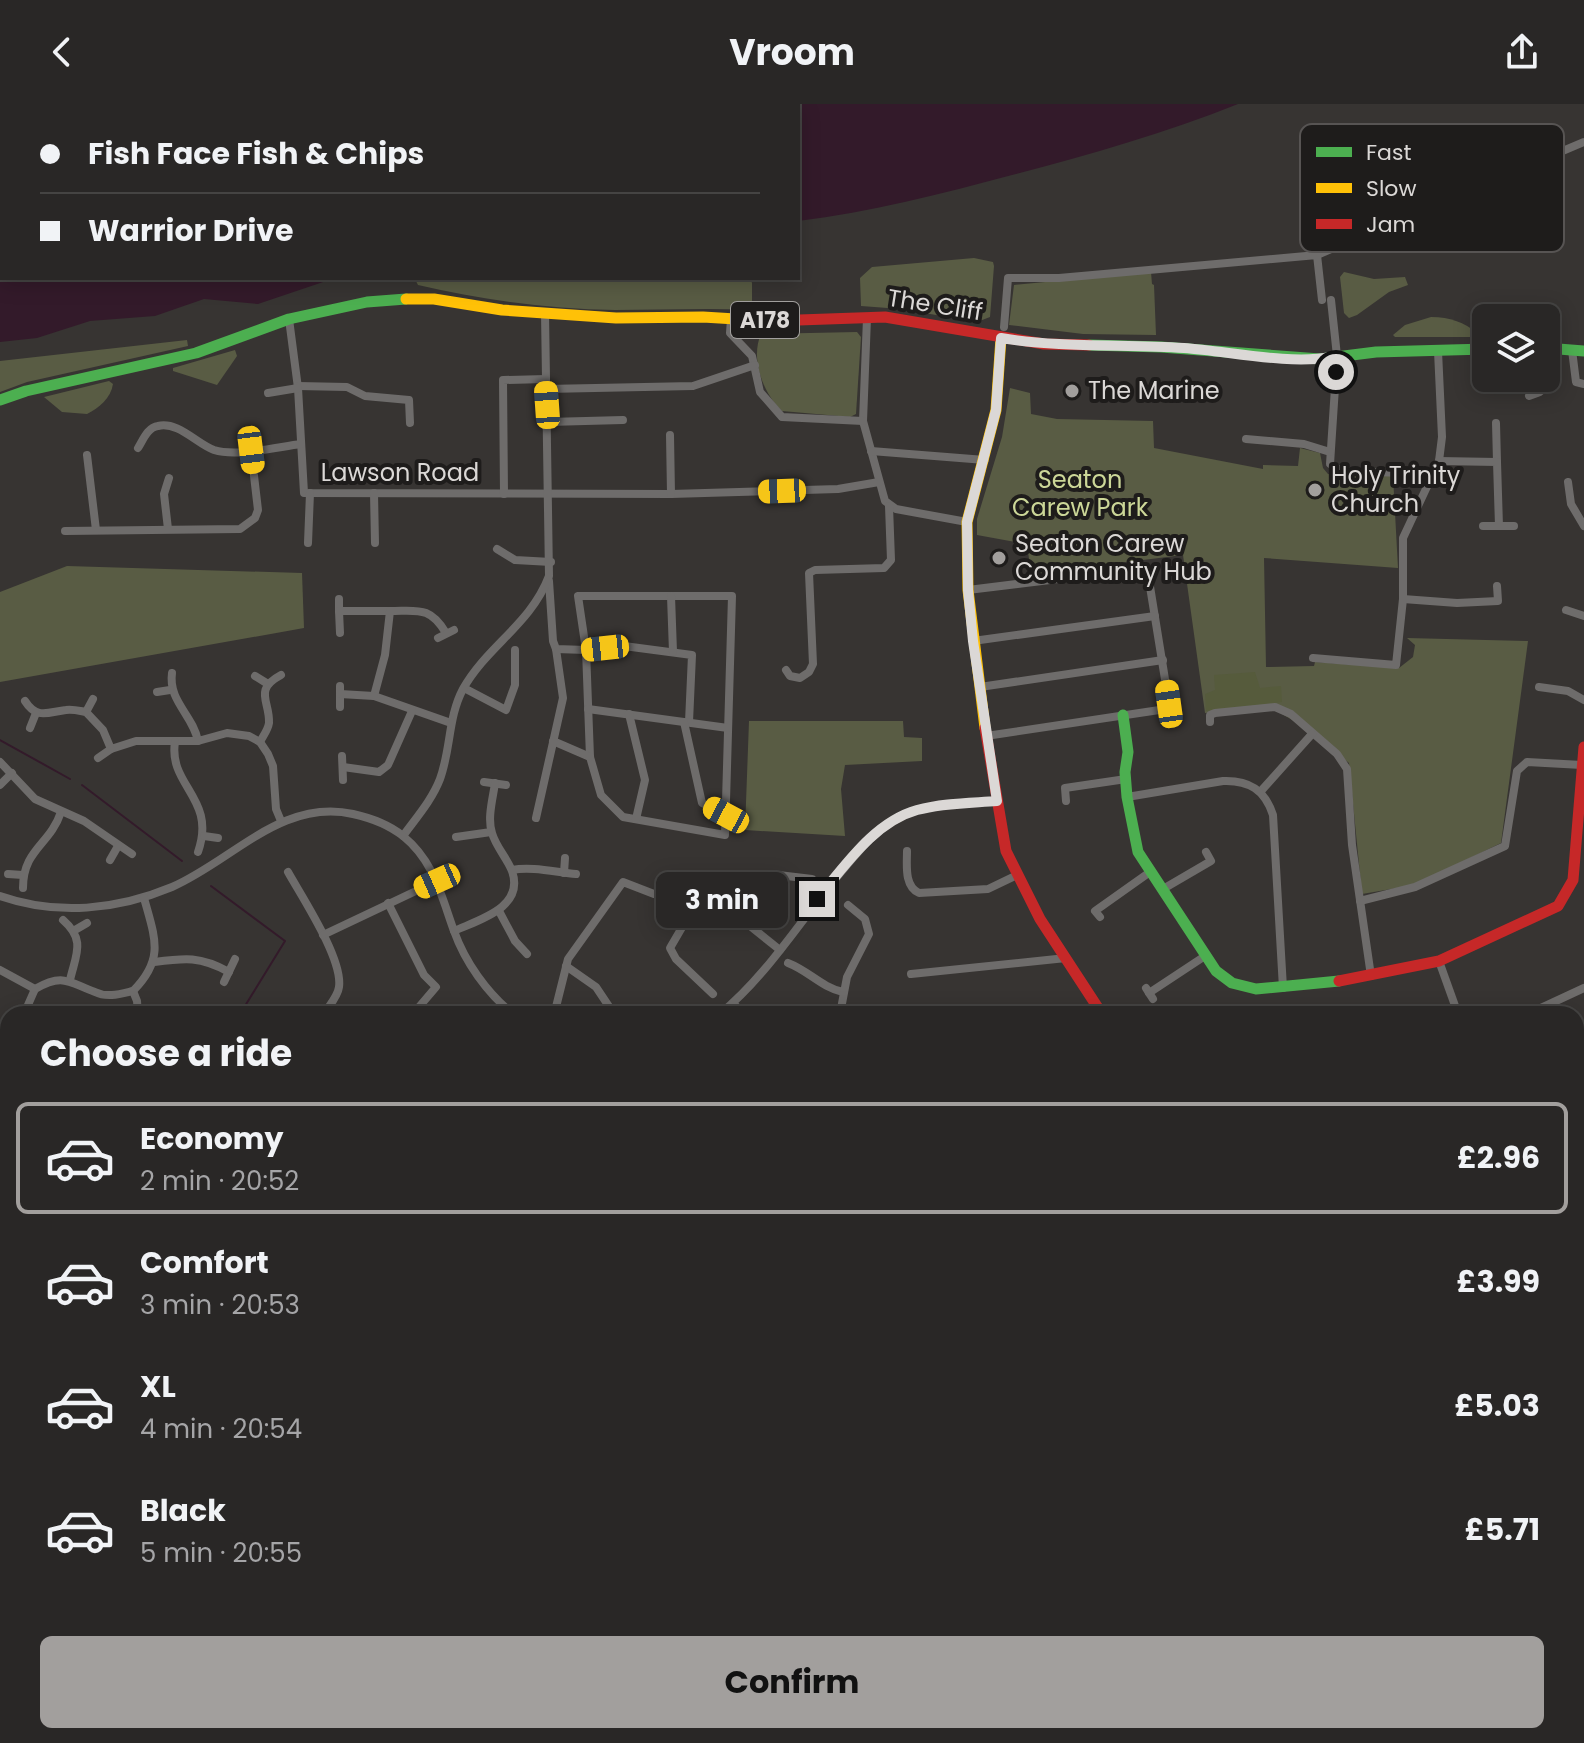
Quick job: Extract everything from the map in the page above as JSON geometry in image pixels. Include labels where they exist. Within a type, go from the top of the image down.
[{"type":"main road","name":"The Cliff","points":[[289,319],[367,302],[414,298],[502,310],[616,318],[774,321],[901,319],[1003,333]]},
{"type":"main road","name":"A178","points":[[0,400],[26,391],[196,353],[289,319]]},
{"type":"main road","name":"A178","points":[[1003,333],[1076,346],[1161,347],[1287,358],[1472,350]]},
{"type":"main road","points":[[1003,333],[996,410],[967,522],[968,590],[986,736],[1006,851],[1040,919],[1097,1006]]},
{"type":"main road","points":[[1123,715],[1128,752],[1127,797],[1138,852],[1216,971],[1232,983],[1256,989],[1371,976],[1439,961],[1558,906],[1573,880],[1581,846],[1584,747]]},
{"type":"street","points":[[1564,150],[1584,142]]},
{"type":"street","points":[[1003,333],[1008,278],[1059,278],[1324,252]]},
{"type":"street","points":[[1317,255],[1336,372],[1330,464],[1341,470],[1407,475]]},
{"type":"street","points":[[536,818],[563,698],[553,641],[549,576],[545,313]]},
{"type":"street","points":[[786,670],[790,676],[800,678],[809,672],[813,664],[809,573],[815,570],[884,568],[891,560],[889,506],[879,482],[863,421],[867,318]]},
{"type":"street","name":"Lawson Road","points":[[289,319],[298,387],[304,493],[671,494],[838,489],[879,482]]},
{"type":"street","points":[[731,319],[730,333],[752,356],[760,392],[782,417],[863,421]]},
{"type":"street","points":[[1578,350],[1576,382],[1584,384]]},
{"type":"street","points":[[1313,658],[1396,665],[1403,599],[1403,538],[1439,461],[1442,437],[1438,351]]},
{"type":"street","points":[[546,389],[693,386],[755,365]]},
{"type":"street","points":[[504,494],[503,380],[546,379]]},
{"type":"street","points":[[268,393],[298,387],[347,387],[365,396],[409,400],[410,423]]},
{"type":"street","points":[[1529,396],[1540,392]]},
{"type":"street","points":[[548,422],[623,420]]},
{"type":"street","points":[[1496,423],[1499,526]]},
{"type":"street","points":[[138,448],[149,430],[163,425],[215,450],[251,450],[301,444]]},
{"type":"street","points":[[670,435],[671,494]]},
{"type":"street","points":[[1246,439],[1304,444],[1330,452]]},
{"type":"street","points":[[65,531],[232,529],[250,524],[258,510],[251,450]]},
{"type":"street","points":[[871,451],[985,460]]},
{"type":"street","points":[[87,455],[96,530]]},
{"type":"street","points":[[1439,461],[1497,462]]},
{"type":"street","points":[[168,529],[164,494],[169,478]]},
{"type":"street","points":[[1572,487],[1571,504],[1584,526]]},
{"type":"street","points":[[308,543],[310,493]]},
{"type":"street","points":[[374,493],[375,543]]},
{"type":"street","points":[[889,506],[967,522]]},
{"type":"street","points":[[1483,526],[1514,526]]},
{"type":"street","points":[[497,549],[515,560],[551,562]]},
{"type":"street","points":[[968,590],[1147,568],[1169,704],[1166,709],[986,736]]},
{"type":"street","points":[[403,836],[431,798],[440,778],[451,723],[464,688],[535,607],[549,576]]},
{"type":"street","points":[[1403,599],[1457,603],[1502,601],[1497,586]]},
{"type":"street","points":[[578,596],[671,596],[732,596],[725,835],[623,817],[601,795],[590,757],[586,650],[578,596]]},
{"type":"street","points":[[671,596],[673,652]]},
{"type":"street","points":[[339,599],[340,633]]},
{"type":"street","points":[[1566,610],[1584,616]]},
{"type":"street","points":[[339,611],[429,613],[446,634]]},
{"type":"street","points":[[374,696],[385,655],[390,611]]},
{"type":"street","points":[[973,641],[1155,616]]},
{"type":"street","points":[[556,649],[624,646],[692,655],[686,722],[702,803],[726,815]]},
{"type":"street","points":[[506,710],[515,685],[515,650]]},
{"type":"street","points":[[980,687],[1163,660]]},
{"type":"street","points":[[505,664],[516,663]]},
{"type":"street","points":[[172,673],[170,690],[194,725],[198,741]]},
{"type":"street","points":[[260,742],[269,724],[264,704],[268,684],[281,675]]},
{"type":"street","points":[[255,676],[268,684]]},
{"type":"street","points":[[1539,687],[1568,691],[1584,700]]},
{"type":"street","points":[[464,688],[517,715]]},
{"type":"street","points":[[157,692],[170,690]]},
{"type":"street","points":[[340,707],[340,690],[374,696],[451,723]]},
{"type":"street","points":[[86,712],[93,699]]},
{"type":"street","points":[[25,701],[36,713],[46,715],[65,710],[86,712],[103,730],[111,749]]},
{"type":"street","points":[[1210,722],[1210,715],[1215,713],[1275,707],[1291,714],[1337,754],[1347,769],[1352,845],[1371,976]]},
{"type":"street","points":[[588,709],[728,728]]},
{"type":"street","points":[[343,767],[383,770],[412,711]]},
{"type":"street","points":[[30,728],[36,713]]},
{"type":"street","points":[[629,714],[645,780],[636,819]]},
{"type":"street","points":[[98,758],[111,749],[136,741],[198,741],[234,732],[260,742],[273,766],[274,799],[281,821]]},
{"type":"street","points":[[1261,791],[1312,734]]},
{"type":"street","points":[[553,741],[590,757]]},
{"type":"street","points":[[175,742],[175,762],[197,799],[204,836],[198,852]]},
{"type":"street","points":[[342,756],[343,780]]},
{"type":"street","points":[[0,762],[35,799],[84,821],[132,854]]},
{"type":"street","points":[[1360,901],[1415,887],[1505,846],[1517,771],[1527,762],[1582,765]]},
{"type":"street","points":[[0,785],[12,773]]},
{"type":"street","points":[[1066,801],[1065,788],[1126,779]]},
{"type":"street","points":[[1127,797],[1234,780],[1261,791],[1273,815],[1283,988]]},
{"type":"street","points":[[484,782],[506,785]]},
{"type":"street","points":[[454,931],[499,911],[508,902],[513,889],[512,870],[491,832],[495,783]]},
{"type":"street","points":[[729,1006],[780,950],[817,899],[875,833],[915,810],[997,801]]},
{"type":"street","points":[[0,896],[23,904],[77,909],[144,898],[195,875],[281,821],[318,811],[367,817],[403,836],[429,865],[454,931],[475,972],[506,1006]]},
{"type":"street","points":[[23,888],[23,875],[34,849],[53,830],[61,812]]},
{"type":"street","points":[[456,837],[491,832]]},
{"type":"street","points":[[204,836],[218,838]]},
{"type":"street","points":[[110,860],[118,846]]},
{"type":"street","points":[[907,851],[908,882],[919,893],[988,889],[1017,875]]},
{"type":"street","points":[[1163,889],[1211,861],[1206,852]]},
{"type":"street","points":[[564,873],[565,858]]},
{"type":"street","points":[[512,870],[528,866],[549,873],[576,874]]},
{"type":"street","points":[[288,872],[323,935],[339,978],[339,990],[329,1006]]},
{"type":"street","points":[[1100,917],[1095,911],[1150,872]]},
{"type":"street","points":[[8,874],[23,875]]},
{"type":"street","points":[[614,874],[623,882],[654,894],[707,900],[740,918],[780,950]]},
{"type":"street","points":[[740,918],[770,874],[812,879]]},
{"type":"street","points":[[323,935],[437,881]]},
{"type":"street","points":[[556,1006],[568,959],[623,882]]},
{"type":"street","points":[[689,896],[684,924],[670,948],[676,959],[713,994]]},
{"type":"street","points":[[28,1006],[35,989],[54,981],[70,980],[102,995],[133,991],[150,972],[154,962],[154,939],[144,898]]},
{"type":"street","points":[[388,903],[424,975],[436,987]]},
{"type":"street","points":[[841,1006],[854,961],[869,934],[865,919],[848,905]]},
{"type":"street","points":[[499,911],[515,941],[527,954]]},
{"type":"street","points":[[865,919],[875,911]]},
{"type":"street","points":[[63,920],[75,930],[78,952],[70,980]]},
{"type":"street","points":[[75,930],[87,923]]},
{"type":"street","points":[[515,941],[526,935]]},
{"type":"street","points":[[1149,993],[1205,956]]},
{"type":"street","points":[[911,974],[1066,958]]},
{"type":"street","points":[[154,962],[202,959],[229,972]]},
{"type":"street","points":[[224,982],[235,959]]},
{"type":"street","points":[[805,969],[810,960]]},
{"type":"street","points":[[1439,961],[1455,1006]]},
{"type":"street","points":[[788,963],[805,969],[818,982],[843,992]]},
{"type":"street","points":[[566,966],[596,987],[609,1006]]},
{"type":"street","points":[[0,970],[35,989]]},
{"type":"street","points":[[420,1006],[444,979]]},
{"type":"street","points":[[1545,1006],[1584,988]]},
{"type":"street","points":[[133,991],[137,1006]]},
{"type":"street","points":[[733,1003],[736,1006]]},
{"type":"green space","points":[[974,258],[993,262],[990,317],[977,322],[901,309],[861,306],[860,278],[872,267]]},
{"type":"green space","points":[[1151,272],[1156,335],[1083,334],[1009,325],[1014,285]]},
{"type":"green space","points":[[1344,272],[1374,279],[1405,277],[1408,285],[1389,292],[1349,318],[1344,313],[1340,277]]},
{"type":"green space","points":[[751,280],[752,310],[615,310],[541,306],[466,295],[418,285],[416,281]]},
{"type":"green space","points":[[1431,317],[1445,318],[1472,329],[1472,337],[1393,335],[1405,325]]},
{"type":"green space","points":[[857,332],[861,337],[856,414],[850,417],[782,411],[775,404],[760,375],[757,354],[761,334]]},
{"type":"green space","points":[[187,340],[188,346],[27,382],[0,392],[0,361]]},
{"type":"green space","points":[[235,350],[237,356],[217,385],[173,371],[173,368]]},
{"type":"green space","points":[[109,381],[113,384],[107,398],[87,414],[62,412],[44,397]]},
{"type":"green space","name":"Seaton Carew Park","points":[[1010,388],[1030,393],[1031,414],[1057,419],[1153,421],[1154,448],[1263,469],[1263,465],[1298,466],[1300,448],[1320,453],[1323,468],[1328,474],[1393,476],[1398,568],[1264,558],[1266,667],[1314,666],[1315,662],[1399,668],[1413,657],[1415,645],[1407,638],[1528,641],[1501,843],[1415,885],[1362,894],[1349,763],[1311,731],[1270,707],[1205,713],[1183,555],[1031,574],[1027,544],[977,535],[977,519],[1002,437]]},
{"type":"green space","points":[[67,566],[302,573],[304,628],[0,682],[0,592]]},
{"type":"green space","points":[[1255,672],[1260,688],[1281,686],[1282,702],[1206,711],[1205,694],[1215,690],[1214,675]]},
{"type":"green space","points":[[749,721],[903,721],[904,737],[922,738],[922,761],[845,765],[841,789],[845,836],[745,830]]},
{"type":"shaded area","points":[[800,104],[1238,104],[1098,151],[959,189],[852,213],[800,221]]},
{"type":"shaded area","points":[[0,280],[329,280],[258,304],[204,299],[155,316],[90,321],[37,338],[0,342]]},
{"type":"waterway","points":[[0,740],[70,779]]},
{"type":"waterway","points":[[82,785],[182,861]]},
{"type":"waterway","points":[[211,886],[285,941],[245,1006]]},
{"type":"traffic: fast","points":[[0,400],[26,391],[196,353],[289,319],[367,302],[406,299]]},
{"type":"traffic: fast","points":[[1089,345],[1320,359],[1376,352],[1472,349]]},
{"type":"traffic: fast","points":[[1560,349],[1584,351]]},
{"type":"traffic: fast","points":[[1123,715],[1128,752],[1125,772],[1127,797],[1138,852],[1216,971],[1232,983],[1256,989],[1339,981]]},
{"type":"traffic: slow","points":[[406,299],[434,299],[502,310],[616,318],[703,317],[770,321]]},
{"type":"traffic: slow","points":[[985,728],[968,590],[967,522],[996,410],[1001,338]]},
{"type":"traffic: jam","points":[[770,321],[885,317],[1044,344],[1089,345]]},
{"type":"traffic: jam","points":[[985,728],[1006,851],[1040,919],[1097,1006]]},
{"type":"traffic: jam","points":[[1339,981],[1439,961],[1558,906],[1573,880],[1584,747]]},
{"type":"place","name":"The Marine","points":[[1072,391]]},
{"type":"place","name":"Holy Trinity Church","points":[[1315,490]]},
{"type":"place","name":"Seaton Carew Community Hub","points":[[999,558]]},
{"type":"route","points":[[817,899],[875,833],[893,820],[915,810],[940,805],[997,801],[973,641],[968,590],[967,522],[996,410],[1001,338],[1076,346],[1161,347],[1287,358],[1331,357],[1336,372]]}]
